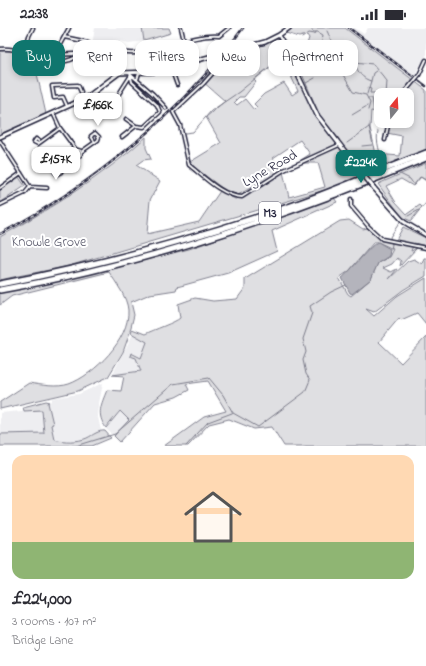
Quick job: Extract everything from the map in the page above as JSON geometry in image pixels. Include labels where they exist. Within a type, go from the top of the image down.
[{"type":"highway","name":"M3","points":[[0,284],[84,266],[201,234],[282,209],[426,153]]},
{"type":"highway","name":"M3","points":[[0,290],[139,259],[229,232],[322,201],[426,158]]},
{"type":"street","points":[[28,40],[33,28]]},
{"type":"street","points":[[62,40],[69,28]]},
{"type":"street","points":[[181,28],[184,40]]},
{"type":"street","points":[[188,40],[207,35],[219,36],[229,28]]},
{"type":"street","points":[[260,43],[279,35],[289,28]]},
{"type":"street","points":[[279,35],[317,115],[339,145],[401,220],[426,235]]},
{"type":"street","points":[[64,37],[78,40]]},
{"type":"street","points":[[0,49],[12,49]]},
{"type":"street","points":[[408,88],[419,75],[426,60]]},
{"type":"street","points":[[127,73],[137,80],[166,108]]},
{"type":"street","points":[[130,74],[135,73]]},
{"type":"street","points":[[115,100],[130,74]]},
{"type":"street","points":[[126,119],[136,126],[144,126],[158,114],[160,110],[157,105],[132,82],[130,74]]},
{"type":"street","points":[[0,136],[68,107],[94,93],[113,76]]},
{"type":"street","points":[[137,80],[138,76]]},
{"type":"street","points":[[174,76],[177,85]]},
{"type":"street","name":"Lyne Road","points":[[210,76],[173,112],[180,124],[189,166],[224,191],[235,196],[242,197],[284,170],[339,145]]},
{"type":"street","points":[[68,107],[63,97],[54,99],[51,86],[80,85],[81,92]]},
{"type":"street","points":[[94,93],[97,97],[98,104],[102,107]]},
{"type":"street","points":[[53,113],[60,128],[77,151],[81,152]]},
{"type":"street","points":[[122,137],[136,126]]},
{"type":"street","points":[[40,142],[60,128]]},
{"type":"street","points":[[385,140],[388,128]]},
{"type":"street","points":[[0,141],[30,187]]},
{"type":"street","points":[[58,168],[76,155],[80,156],[81,152],[94,141]]},
{"type":"street","points":[[76,155],[77,151]]},
{"type":"street","points":[[0,188],[21,173]]},
{"type":"street","points":[[0,205],[24,193],[30,187],[47,188]]},
{"type":"street","points":[[351,199],[351,206],[368,226],[382,239],[426,248]]},
{"type":"shaded area","points":[[95,28],[142,28],[144,40],[135,40],[135,42],[129,43],[127,42],[127,40],[93,40]]},
{"type":"shaded area","points":[[345,28],[355,28],[364,34],[368,28],[424,28],[426,30],[426,56],[416,72],[418,74],[413,80]]},
{"type":"shaded area","points":[[378,242],[390,249],[389,256],[378,263],[371,279],[352,294],[350,293],[342,278],[371,247]]},
{"type":"shaded area","points":[[133,334],[148,341],[141,358],[132,353],[130,356],[136,358],[141,371],[112,375]]},
{"type":"shaded area","points":[[103,383],[97,413],[101,431],[81,440],[61,441],[54,439],[48,403],[52,401],[52,398],[79,394]]},
{"type":"shaded area","points":[[42,409],[44,433],[0,434],[0,413]]},
{"type":"shaded area","points":[[120,411],[129,420],[114,436],[106,429]]},
{"type":"green space","points":[[142,28],[169,28],[171,33],[147,40],[144,40]]},
{"type":"green space","points":[[286,28],[345,28],[426,90],[426,150],[365,174],[339,143],[339,139],[319,114],[303,76],[358,76],[358,40],[308,40],[307,35],[299,37],[286,33]]},
{"type":"green space","points":[[268,42],[268,69],[260,75],[260,44]]},
{"type":"green space","points":[[0,51],[12,51],[12,76],[37,76],[46,114],[0,134]]},
{"type":"green space","name":"Knowle Grove","points":[[207,76],[259,76],[254,80],[256,82],[244,97],[239,97],[234,102],[237,105],[245,99],[254,110],[257,107],[254,104],[264,94],[284,83],[292,95],[298,91],[291,76],[296,76],[317,116],[361,176],[328,189],[72,265],[0,280],[0,237],[57,203],[94,178],[129,152],[146,137],[146,148],[151,159],[143,160],[136,165],[160,181],[150,200],[147,234],[199,222],[220,191],[235,199],[243,197],[283,172],[289,197],[325,187],[318,163],[302,163],[301,160],[310,154],[300,140],[273,158],[281,171],[238,195],[226,191],[190,164],[190,162],[221,143],[206,117],[225,101],[202,81]]},
{"type":"green space","points":[[426,163],[426,181],[421,177],[413,186],[401,179],[386,186],[395,201],[407,214],[420,205],[422,207],[411,221],[402,217],[378,184]]},
{"type":"green space","points":[[18,176],[25,186],[0,203],[0,189]]},
{"type":"green space","points":[[334,198],[337,202],[272,231],[277,251],[228,273],[177,287],[176,290],[150,294],[131,302],[134,315],[129,335],[123,352],[108,377],[78,391],[0,409],[0,402],[29,383],[59,386],[69,384],[89,373],[117,344],[127,321],[128,310],[118,285],[109,272],[12,296],[0,305],[0,292],[113,268],[189,249]]},
{"type":"green space","points":[[349,220],[363,229],[367,228],[381,239],[396,240],[403,227],[426,238],[426,246],[414,243],[411,251],[417,248],[400,266],[401,261],[397,258],[392,264],[383,268],[391,272],[397,269],[389,279],[408,261],[414,259],[422,264],[424,258],[426,258],[426,276],[403,290],[374,312],[366,309],[374,316],[397,296],[426,278],[426,324],[417,313],[401,320],[399,318],[379,342],[401,363],[426,337],[426,446],[284,446],[272,427],[254,429],[229,419],[209,424],[188,446],[164,446],[204,417],[226,411],[208,381],[186,384],[189,390],[176,397],[155,403],[120,442],[114,436],[129,420],[120,411],[106,428],[100,414],[103,400],[107,390],[121,391],[124,376],[112,375],[141,371],[136,358],[130,356],[131,353],[141,358],[147,342],[131,333],[132,329],[145,334],[174,322],[180,318],[178,304],[195,298],[213,301],[237,299],[245,288],[245,279],[340,221]],"holes":[[[374,242],[378,242],[393,249],[389,257],[378,263],[371,279],[351,296],[348,294],[339,278],[349,271]]]},
{"type":"green space","points":[[46,401],[50,402],[48,403],[53,424],[51,425],[54,439],[75,441],[87,438],[103,431],[105,431],[111,438],[92,446],[0,446],[0,434],[44,433],[42,410],[24,411],[23,407]]},
{"type":"waterway","points":[[311,28],[313,32],[318,32],[323,35],[321,47],[341,60],[338,66],[353,92],[366,95],[370,103],[368,110]]},
{"type":"waterway","points":[[327,31],[341,60],[347,57],[355,62],[373,64],[387,81],[386,88]]},
{"type":"waterway","points":[[302,38],[309,33],[315,34],[316,32]]},
{"type":"waterway","points":[[185,133],[193,132],[211,111],[239,92],[268,68]]},
{"type":"waterway","points":[[358,70],[365,79],[371,81],[367,94]]},
{"type":"waterway","points":[[371,81],[373,73],[376,71]]},
{"type":"waterway","points":[[306,83],[315,78]]},
{"type":"waterway","points":[[368,88],[371,89],[370,93],[374,93]]},
{"type":"waterway","points":[[368,98],[372,98],[374,110]]},
{"type":"waterway","points":[[352,115],[367,106]]},
{"type":"waterway","points":[[369,126],[376,159],[386,166]]},
{"type":"waterway","points":[[347,143],[369,127]]},
{"type":"waterway","points":[[378,131],[377,135],[382,163]]},
{"type":"waterway","points":[[362,146],[372,145]]},
{"type":"waterway","points":[[400,174],[410,179],[414,185],[420,177],[426,180]]},
{"type":"waterway","points":[[408,216],[421,209],[426,203]]},
{"type":"waterway","points":[[391,250],[392,244],[390,237],[400,222]]},
{"type":"waterway","points":[[76,446],[115,434],[173,384],[209,378],[223,395],[233,413],[258,427],[305,392],[310,380],[306,374],[303,360],[306,352],[303,339],[312,313],[310,306],[331,292],[346,285]]},
{"type":"waterway","points":[[186,446],[208,422],[232,413]]},
{"type":"railway","points":[[0,234],[69,193],[102,170],[133,144],[163,118],[192,89],[243,28]]},
{"type":"railway","points":[[349,28],[426,86]]}]
